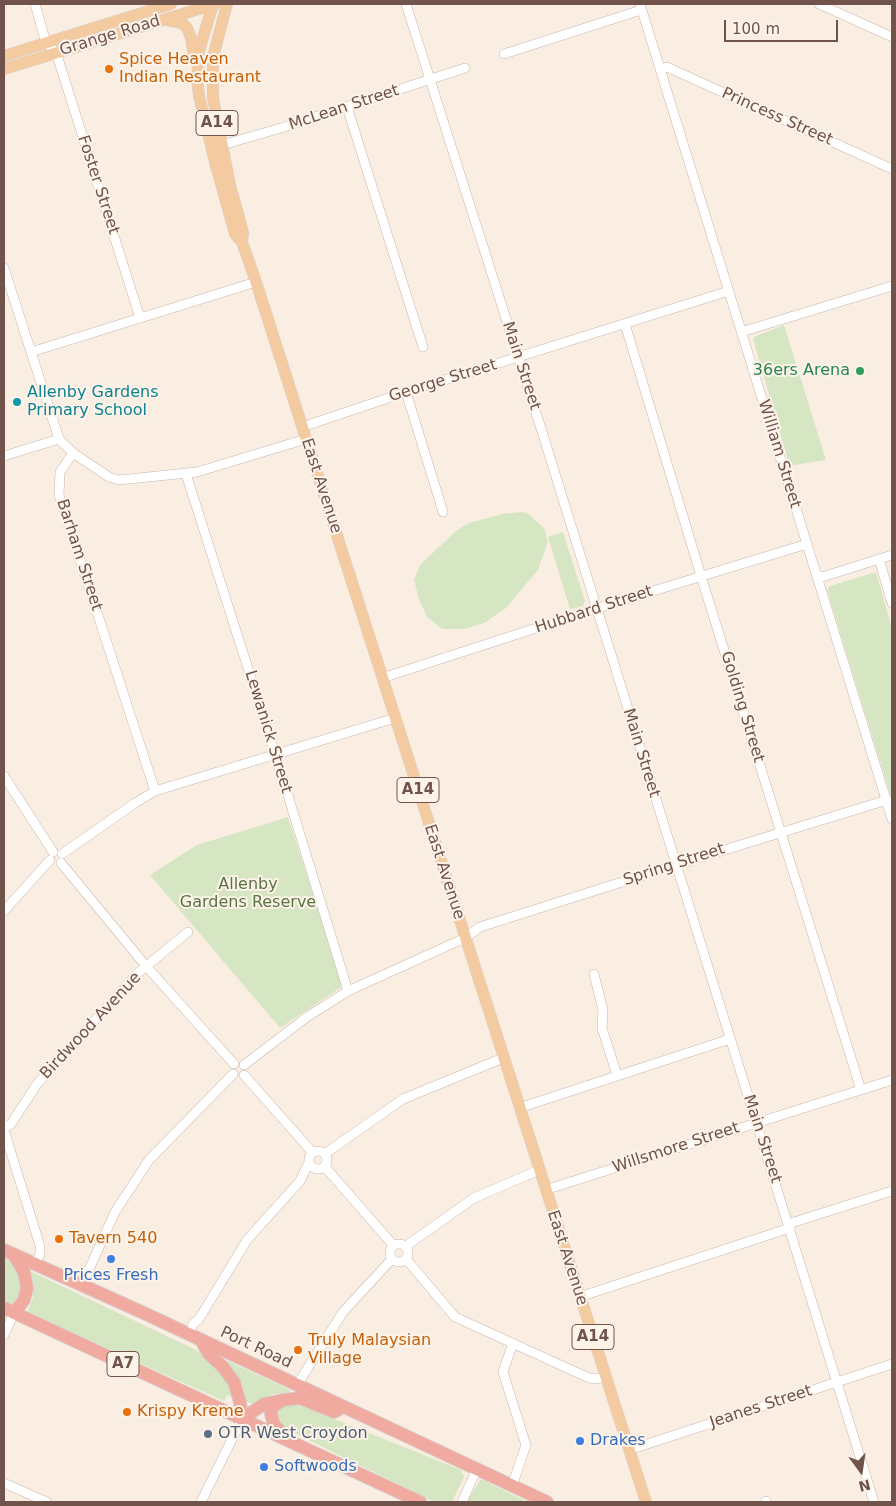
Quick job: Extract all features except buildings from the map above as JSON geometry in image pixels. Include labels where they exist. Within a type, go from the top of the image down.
[{"type":"highway","name":"Port Road","points":[[9,1252],[548,1502]]},
{"type":"highway","points":[[9,1252],[24,1272],[27,1288],[24,1300],[9,1311]]},
{"type":"highway","name":"A7","points":[[9,1311],[420,1502]]},
{"type":"highway","points":[[195,1338],[224,1367],[234,1382],[240,1402],[242,1419],[264,1404],[300,1398],[334,1412],[343,1408]]},
{"type":"highway","points":[[283,1400],[272,1408],[271,1414],[274,1425],[289,1441]]},
{"type":"main road","name":"Grange Road","points":[[4,56],[171,4]]},
{"type":"main road","name":"Grange Road","points":[[4,69],[214,4]]},
{"type":"main road","name":"East Avenue","points":[[214,4],[199,51],[197,75],[202,110],[235,234],[242,242],[256,282],[646,1502]]},
{"type":"main road","name":"East Avenue","points":[[227,4],[215,47],[212,70],[213,98],[230,185],[243,232],[242,242]]},
{"type":"main road","points":[[164,20],[182,23],[190,31],[197,75]]},
{"type":"street","points":[[35,4],[46,43],[56,52]]},
{"type":"street","name":"Main Street","points":[[406,4],[874,1502]]},
{"type":"street","points":[[819,4],[892,37]]},
{"type":"street","points":[[504,54],[640,7]]},
{"type":"street","name":"William Street","points":[[640,7],[661,69],[892,819]]},
{"type":"street","name":"Foster Street","points":[[56,52],[140,318]]},
{"type":"street","name":"Princess Street","points":[[661,69],[667,67],[892,169]]},
{"type":"street","name":"McLean Street","points":[[222,145],[347,107],[465,68]]},
{"type":"street","points":[[347,107],[423,347]]},
{"type":"street","points":[[4,268],[59,438],[73,453],[109,477],[120,480],[197,472],[306,439]]},
{"type":"street","points":[[30,352],[256,282]]},
{"type":"street","points":[[742,332],[892,286]]},
{"type":"street","name":"George Street","points":[[302,427],[406,392],[729,291]]},
{"type":"street","name":"Golding Street","points":[[625,324],[701,576],[862,1090]]},
{"type":"street","points":[[406,392],[443,512]]},
{"type":"street","points":[[4,456],[59,438]]},
{"type":"street","name":"Barham Street","points":[[73,453],[60,472],[59,495],[155,791]]},
{"type":"street","name":"Lewanick Street","points":[[186,474],[275,753],[348,991]]},
{"type":"street","name":"Hubbard Street","points":[[382,678],[596,608],[806,544]]},
{"type":"street","points":[[816,574],[822,577],[892,555]]},
{"type":"street","points":[[879,560],[892,603]]},
{"type":"street","points":[[4,911],[56,857],[155,791],[395,718]]},
{"type":"street","points":[[4,776],[56,857],[146,966],[234,1064]]},
{"type":"street","name":"Spring Street","points":[[244,1064],[307,1017],[348,991],[465,938],[480,927],[676,864],[887,800]]},
{"type":"street","name":"Birdwood Avenue","points":[[4,1129],[11,1124],[37,1084],[146,966],[188,932]]},
{"type":"street","points":[[594,974],[603,1010],[602,1028],[617,1076]]},
{"type":"street","points":[[519,1108],[730,1039]]},
{"type":"street","points":[[326,1154],[403,1098],[503,1058]]},
{"type":"street","points":[[239,1062],[244,1064],[246,1069],[244,1075],[238,1077],[233,1074],[231,1070],[234,1064],[239,1062]]},
{"type":"street","points":[[82,1285],[115,1212],[149,1160],[233,1074]]},
{"type":"street","points":[[244,1075],[312,1153]]},
{"type":"street","name":"Willsmore Street","points":[[545,1190],[892,1080]]},
{"type":"street","points":[[4,1129],[40,1246],[40,1254],[35,1264]]},
{"type":"street","points":[[195,1338],[194,1324],[199,1319],[247,1240],[300,1181],[312,1153],[320,1151],[326,1154],[328,1161],[325,1167],[321,1169],[316,1169],[309,1162]]},
{"type":"street","points":[[325,1167],[393,1245]]},
{"type":"street","points":[[406,1246],[474,1198],[539,1170]]},
{"type":"street","points":[[579,1297],[892,1191]]},
{"type":"street","points":[[400,1243],[406,1246],[408,1254],[406,1259],[398,1262],[392,1260],[389,1253],[393,1245],[400,1243]]},
{"type":"street","points":[[406,1259],[455,1316],[589,1378],[606,1377]]},
{"type":"street","points":[[297,1385],[343,1312],[392,1260]]},
{"type":"street","points":[[4,1335],[9,1311]]},
{"type":"street","points":[[512,1486],[526,1445],[503,1372],[513,1343]]},
{"type":"street","name":"Jeanes Street","points":[[629,1450],[892,1364]]},
{"type":"street","points":[[201,1502],[242,1419]]},
{"type":"street","points":[[462,1502],[477,1469]]},
{"type":"street","points":[[4,1483],[47,1502]]},
{"type":"green space","points":[[784,325],[826,460],[795,465],[789,464],[753,339]]},
{"type":"green space","points":[[527,513],[544,528],[547,544],[538,570],[506,608],[484,623],[464,629],[442,629],[427,617],[419,599],[414,580],[420,565],[457,530],[469,523],[502,514]]},
{"type":"green space","points":[[563,532],[585,601],[583,606],[570,609],[548,537]]},
{"type":"green space","points":[[876,572],[892,628],[892,800],[827,590],[830,586]]},
{"type":"green space","name":"Allenby Gardens Reserve","points":[[288,817],[343,986],[280,1028],[150,875],[197,845]]},
{"type":"green space","points":[[4,1255],[21,1270],[25,1287],[13,1308],[4,1304]]},
{"type":"green space","points":[[28,1270],[194,1349],[211,1359],[226,1375],[238,1401],[228,1395],[224,1401],[27,1313],[33,1297]]},
{"type":"green space","points":[[228,1361],[290,1390],[289,1392],[273,1394],[263,1398],[255,1404],[246,1402],[244,1389],[227,1363]]},
{"type":"green space","points":[[297,1404],[461,1470],[464,1477],[452,1502],[434,1502],[284,1428],[278,1422],[278,1410],[286,1405]]},
{"type":"green space","points":[[480,1480],[483,1480],[527,1502],[467,1502]]},
{"type":"place","name":"Spice Heaven Indian Restaurant","points":[[109,69]]},
{"type":"place","name":"36ers Arena","points":[[860,371]]},
{"type":"place","name":"Allenby Gardens Primary School","points":[[17,402]]},
{"type":"place","name":"Tavern 540","points":[[59,1239]]},
{"type":"place","name":"Prices Fresh","points":[[111,1259]]},
{"type":"place","name":"Truly Malaysian Village","points":[[298,1350]]},
{"type":"place","name":"Krispy Kreme","points":[[127,1412]]},
{"type":"place","name":"OTR West Croydon","points":[[208,1434]]},
{"type":"place","name":"Drakes","points":[[580,1441]]},
{"type":"place","name":"Softwoods","points":[[264,1467]]}]
